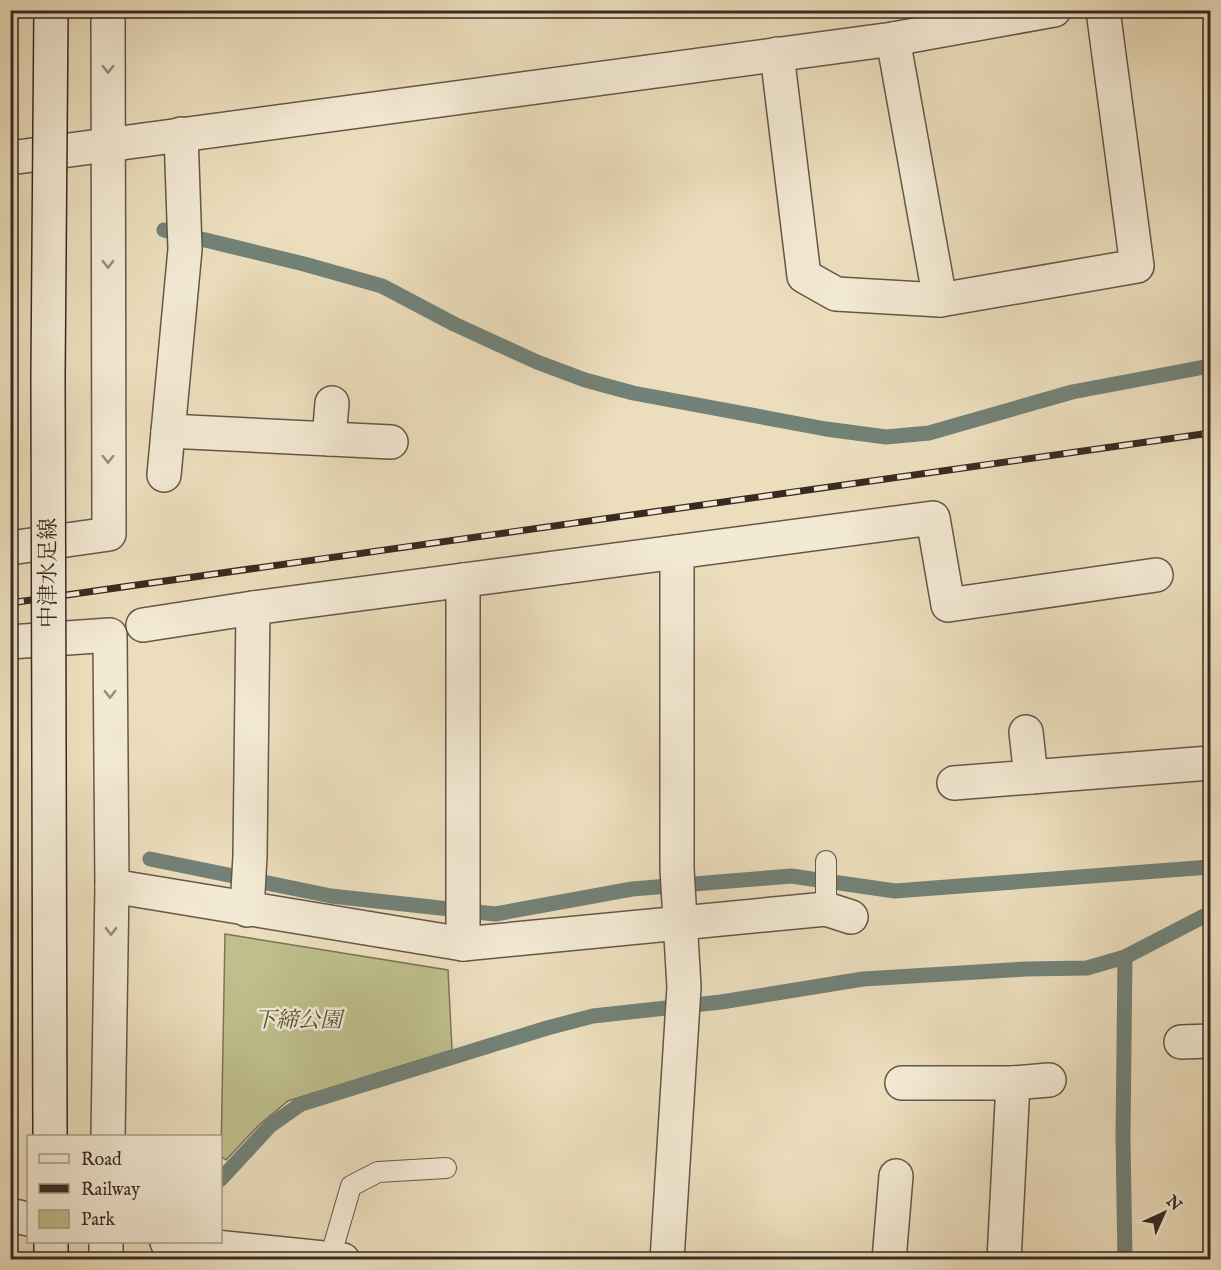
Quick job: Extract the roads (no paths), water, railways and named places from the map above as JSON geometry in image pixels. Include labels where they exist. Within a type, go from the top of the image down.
[{"type":"street","name":"中津水足線","points":[[50,1135],[48,375],[51,10]]},
{"type":"street","points":[[10,548],[109,534],[108,10]]},
{"type":"street","points":[[10,158],[893,39],[1054,10]]},
{"type":"street","points":[[777,54],[804,276],[836,294],[940,300],[1137,266],[1103,10]]},
{"type":"street","points":[[893,39],[940,300]]},
{"type":"street","points":[[164,475],[185,234],[181,134]]},
{"type":"street","points":[[329,439],[332,403]]},
{"type":"street","points":[[168,431],[391,442]]},
{"type":"street","points":[[143,625],[253,608],[933,518],[948,605],[1156,575]]},
{"type":"street","points":[[668,1260],[684,1019],[679,897],[677,552]]},
{"type":"street","points":[[463,580],[463,934]]},
{"type":"street","points":[[247,910],[250,856],[253,608]]},
{"type":"street","points":[[10,642],[110,635],[112,886],[108,1135]]},
{"type":"street","points":[[1026,732],[1031,777]]},
{"type":"street","points":[[954,783],[1210,763]]},
{"type":"street","points":[[112,886],[247,910],[463,934],[679,897],[835,906]]},
{"type":"street","points":[[902,1083],[1013,1083],[1049,1080]]},
{"type":"street","points":[[1004,1260],[1013,1083]]},
{"type":"street","points":[[889,1260],[896,1176]]},
{"type":"street","points":[[10,1215],[27,1219]]},
{"type":"street","points":[[51,1243],[51,1260]]},
{"type":"street","points":[[106,1243],[106,1260]]},
{"type":"street","points":[[176,1243],[337,1259]]},
{"type":"lane","points":[[826,861],[835,906]]},
{"type":"lane","points":[[337,1259],[351,1186],[378,1172],[446,1168]]},
{"type":"waterway","points":[[164,230],[304,264],[382,286],[454,324],[537,362],[585,380],[633,393],[826,429],[886,437],[929,433],[1072,392],[1210,366]]},
{"type":"waterway","points":[[150,859],[331,896],[495,914],[632,889],[791,876],[895,891],[1210,867]]},
{"type":"waterway","points":[[222,1178],[271,1125],[301,1104],[547,1028],[593,1016],[721,1002],[863,979],[1026,969],[1087,968],[1125,957],[1210,913]]},
{"type":"waterway","points":[[1125,957],[1123,1137],[1125,1260]]},
{"type":"railway","points":[[10,603],[1210,433]]},
{"type":"park label","name":"下締公園","points":[[298,1021]]}]
